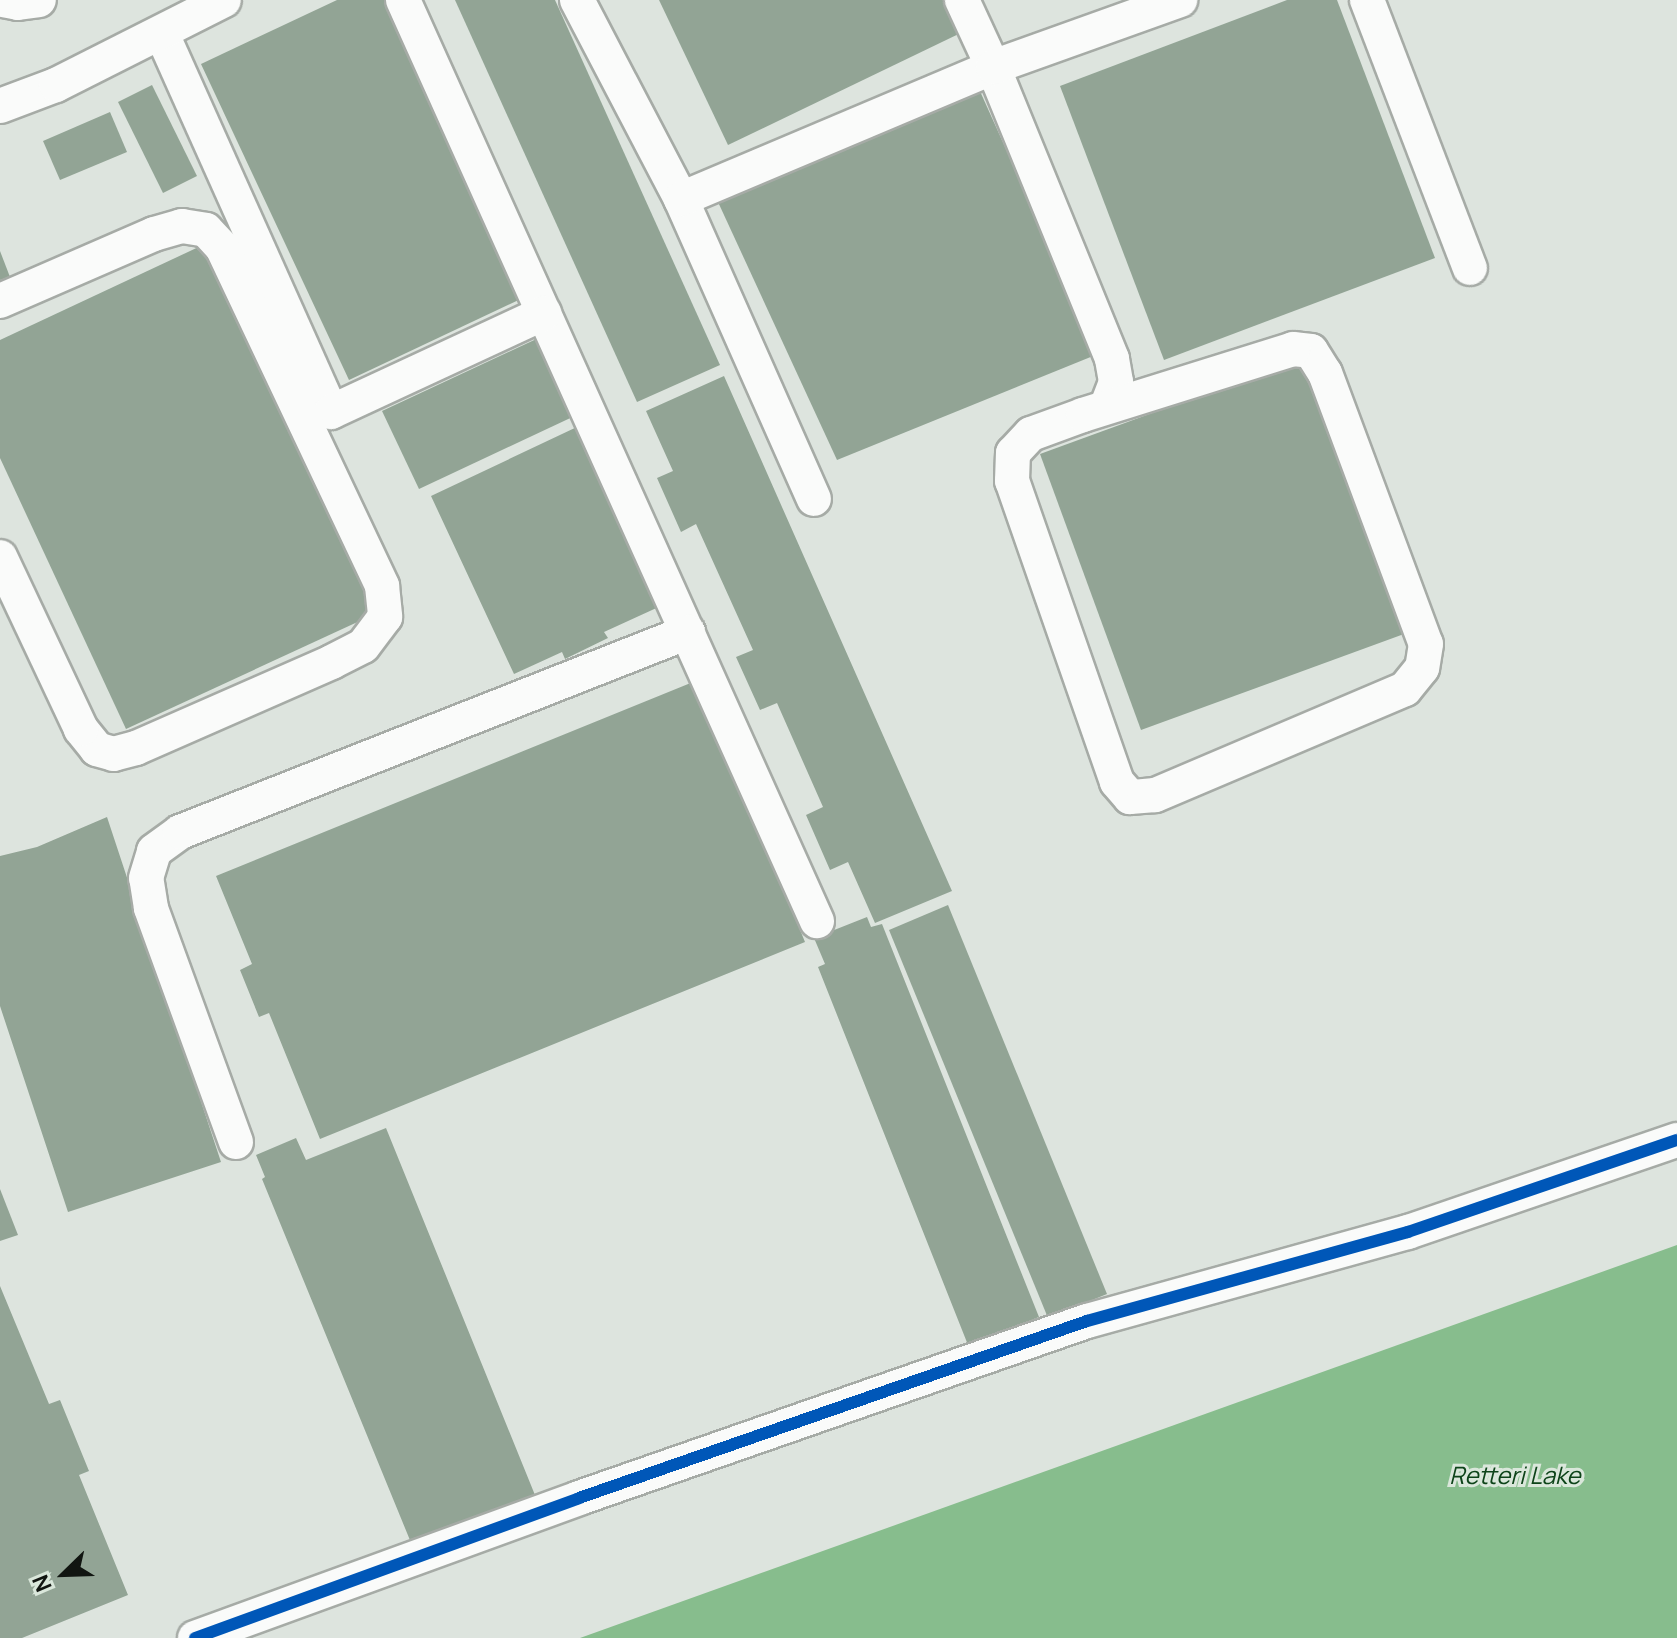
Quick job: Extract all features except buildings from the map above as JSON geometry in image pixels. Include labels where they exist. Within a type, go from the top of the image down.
[{"type":"street","points":[[3,0],[18,3],[39,0]]},
{"type":"street","points":[[0,106],[56,85],[224,0]]},
{"type":"street","points":[[403,0],[817,921]]},
{"type":"street","points":[[577,0],[681,199],[814,499]]},
{"type":"street","points":[[962,0],[993,67],[1112,359],[1116,382],[1107,406],[1031,434],[1013,453],[1012,481],[1117,782],[1130,797],[1155,795],[1405,689],[1422,668],[1426,644],[1325,373],[1311,351],[1293,349],[1107,406]]},
{"type":"street","points":[[681,199],[993,67],[1180,0]]},
{"type":"street","points":[[1367,0],[1470,268]]},
{"type":"street","points":[[162,34],[331,412],[544,313]]},
{"type":"street","points":[[0,301],[154,234],[182,226],[206,230],[222,247],[382,586],[385,617],[363,646],[332,662],[136,748],[114,754],[97,749],[81,729],[0,557]]},
{"type":"street","points":[[236,1142],[151,908],[146,878],[154,851],[180,832],[688,632]]},
{"type":"street","points":[[195,1638],[579,1498],[1087,1321],[1298,1260],[1408,1232],[1677,1140]]},
{"type":"water","name":"Retteri Lake","points":[[1677,1245],[1677,1638],[580,1638]]},
{"type":"cycle path","points":[[195,1638],[579,1498],[1087,1321],[1408,1232],[1677,1140]]}]
